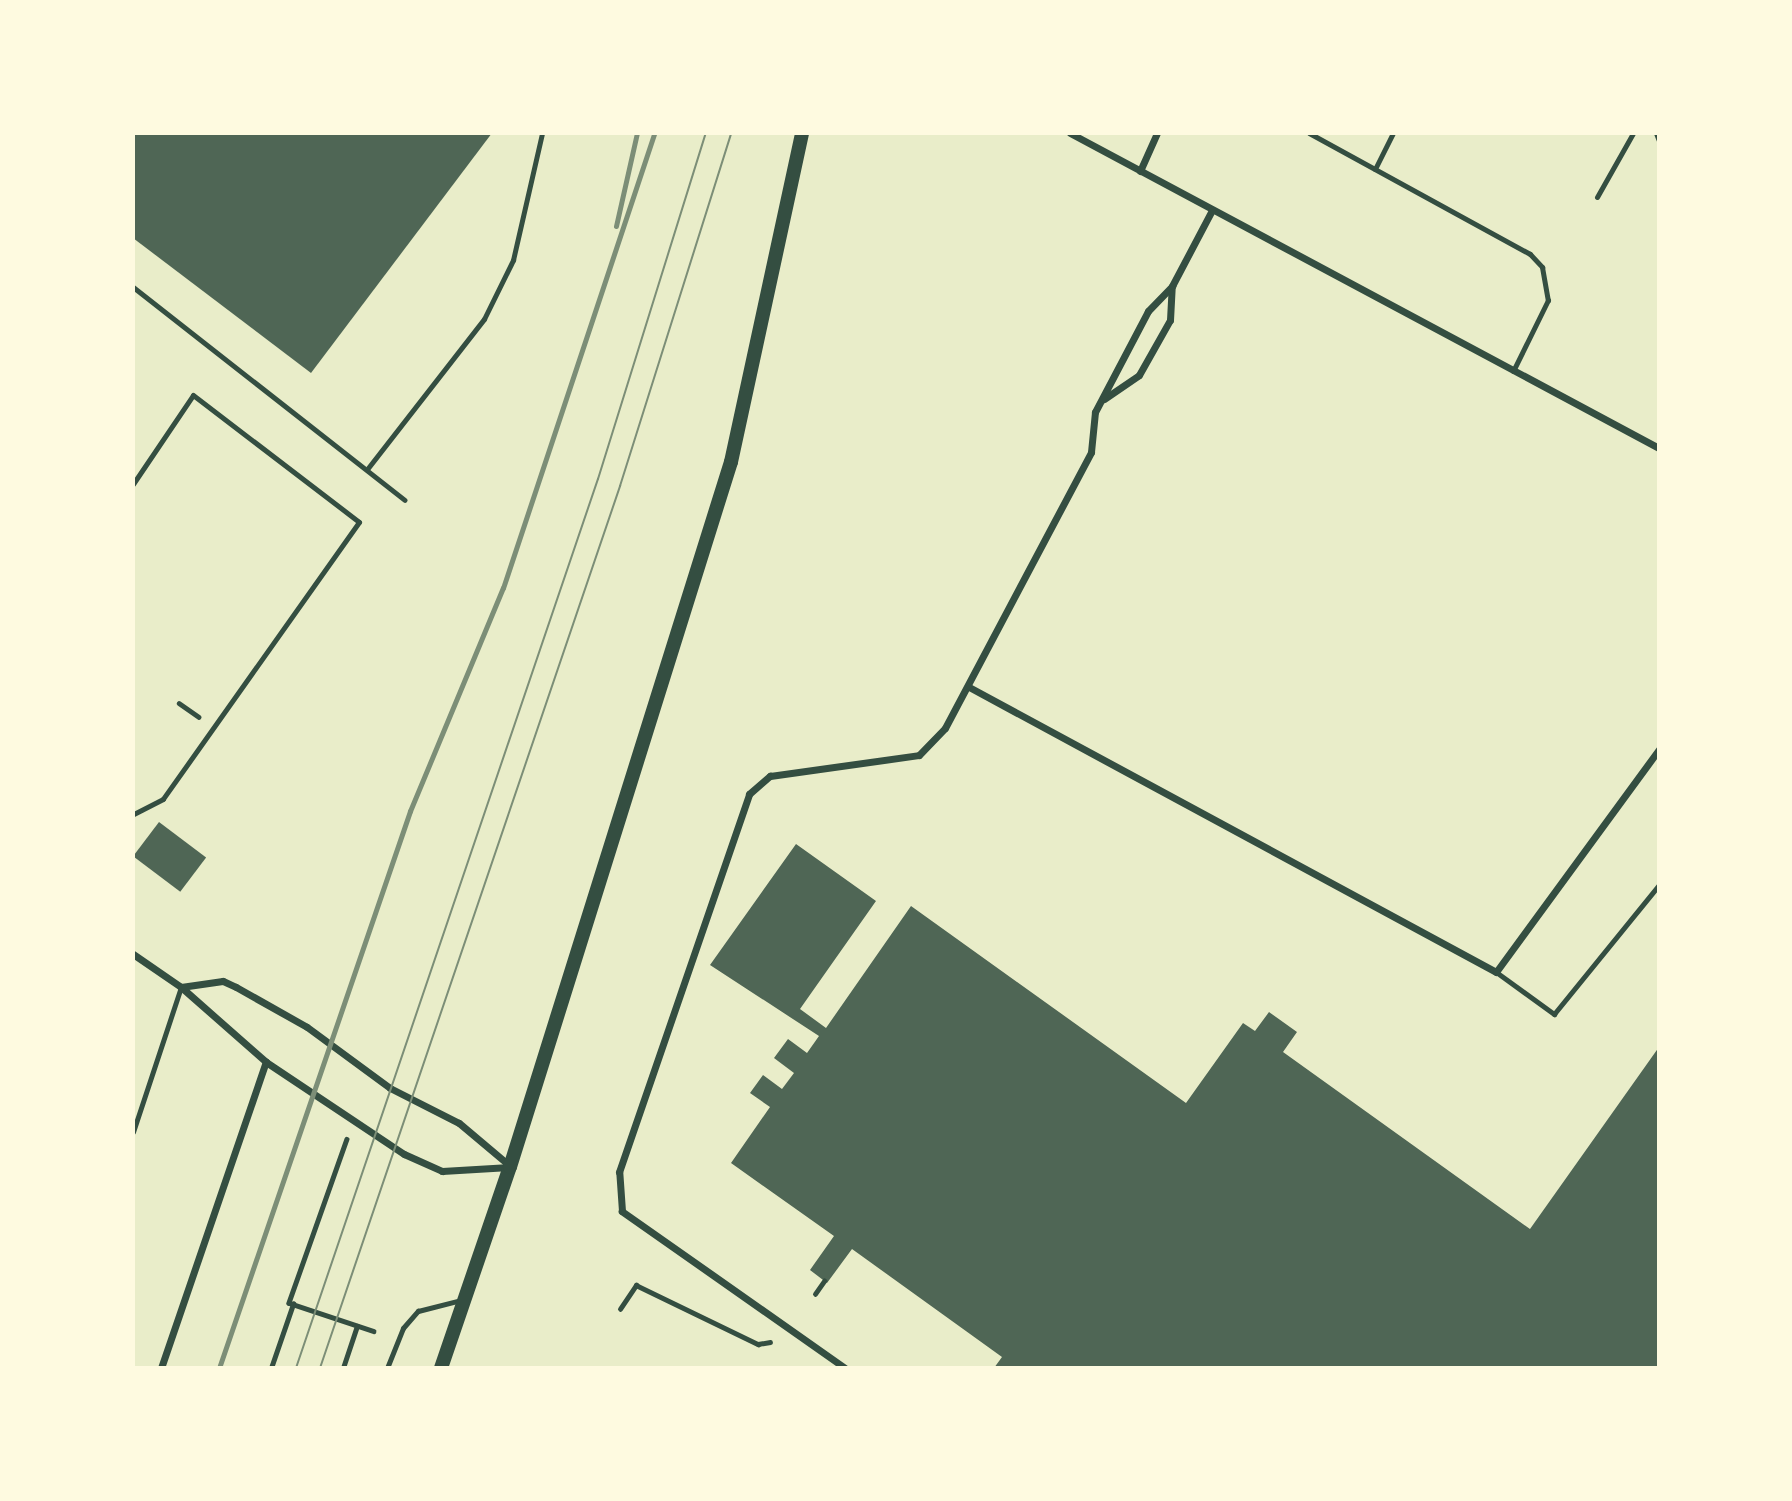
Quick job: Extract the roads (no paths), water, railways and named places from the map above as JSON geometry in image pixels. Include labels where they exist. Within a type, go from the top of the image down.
[{"type":"main road","points":[[441,1368],[510,1167],[730,462],[802,133]]},
{"type":"street","points":[[1070,133],[1659,448]]},
{"type":"street","points":[[1140,171],[1157,133]]},
{"type":"street","points":[[845,1368],[622,1211],[619,1172],[749,794],[770,776],[919,755],[945,728],[1091,452],[1090,422],[1148,311],[1172,286],[1212,210]]},
{"type":"street","points":[[1104,399],[1139,375],[1170,320],[1172,286]]},
{"type":"street","points":[[969,687],[1496,972],[1659,749]]},
{"type":"street","points":[[133,954],[181,987],[266,1062],[353,1122],[430,1168],[510,1167]]},
{"type":"street","points":[[181,987],[223,981],[256,998],[390,1088],[459,1123],[510,1167]]},
{"type":"street","points":[[161,1368],[266,1062]]},
{"type":"lane","points":[[368,468],[484,319],[513,260],[542,133]]},
{"type":"lane","points":[[1309,133],[1530,254],[1542,267],[1548,300],[1513,371]]},
{"type":"lane","points":[[1375,169],[1393,133]]},
{"type":"lane","points":[[1597,197],[1633,133]]},
{"type":"lane","points":[[1656,133],[1659,141]]},
{"type":"lane","points":[[133,287],[405,499]]},
{"type":"lane","points":[[133,484],[193,395],[359,522],[163,799],[133,814]]},
{"type":"lane","points":[[1496,972],[1554,1014],[1659,886]]},
{"type":"lane","points":[[133,1132],[181,987]]},
{"type":"lane","points":[[387,1368],[403,1328],[418,1311],[464,1299]]},
{"type":"tram line","points":[[296,1368],[598,479],[706,133]]},
{"type":"tram line","points":[[320,1368],[620,486],[731,133]]},
{"type":"railway","points":[[616,226],[637,133]]},
{"type":"railway","points":[[219,1368],[410,811],[503,588],[654,133]]}]
